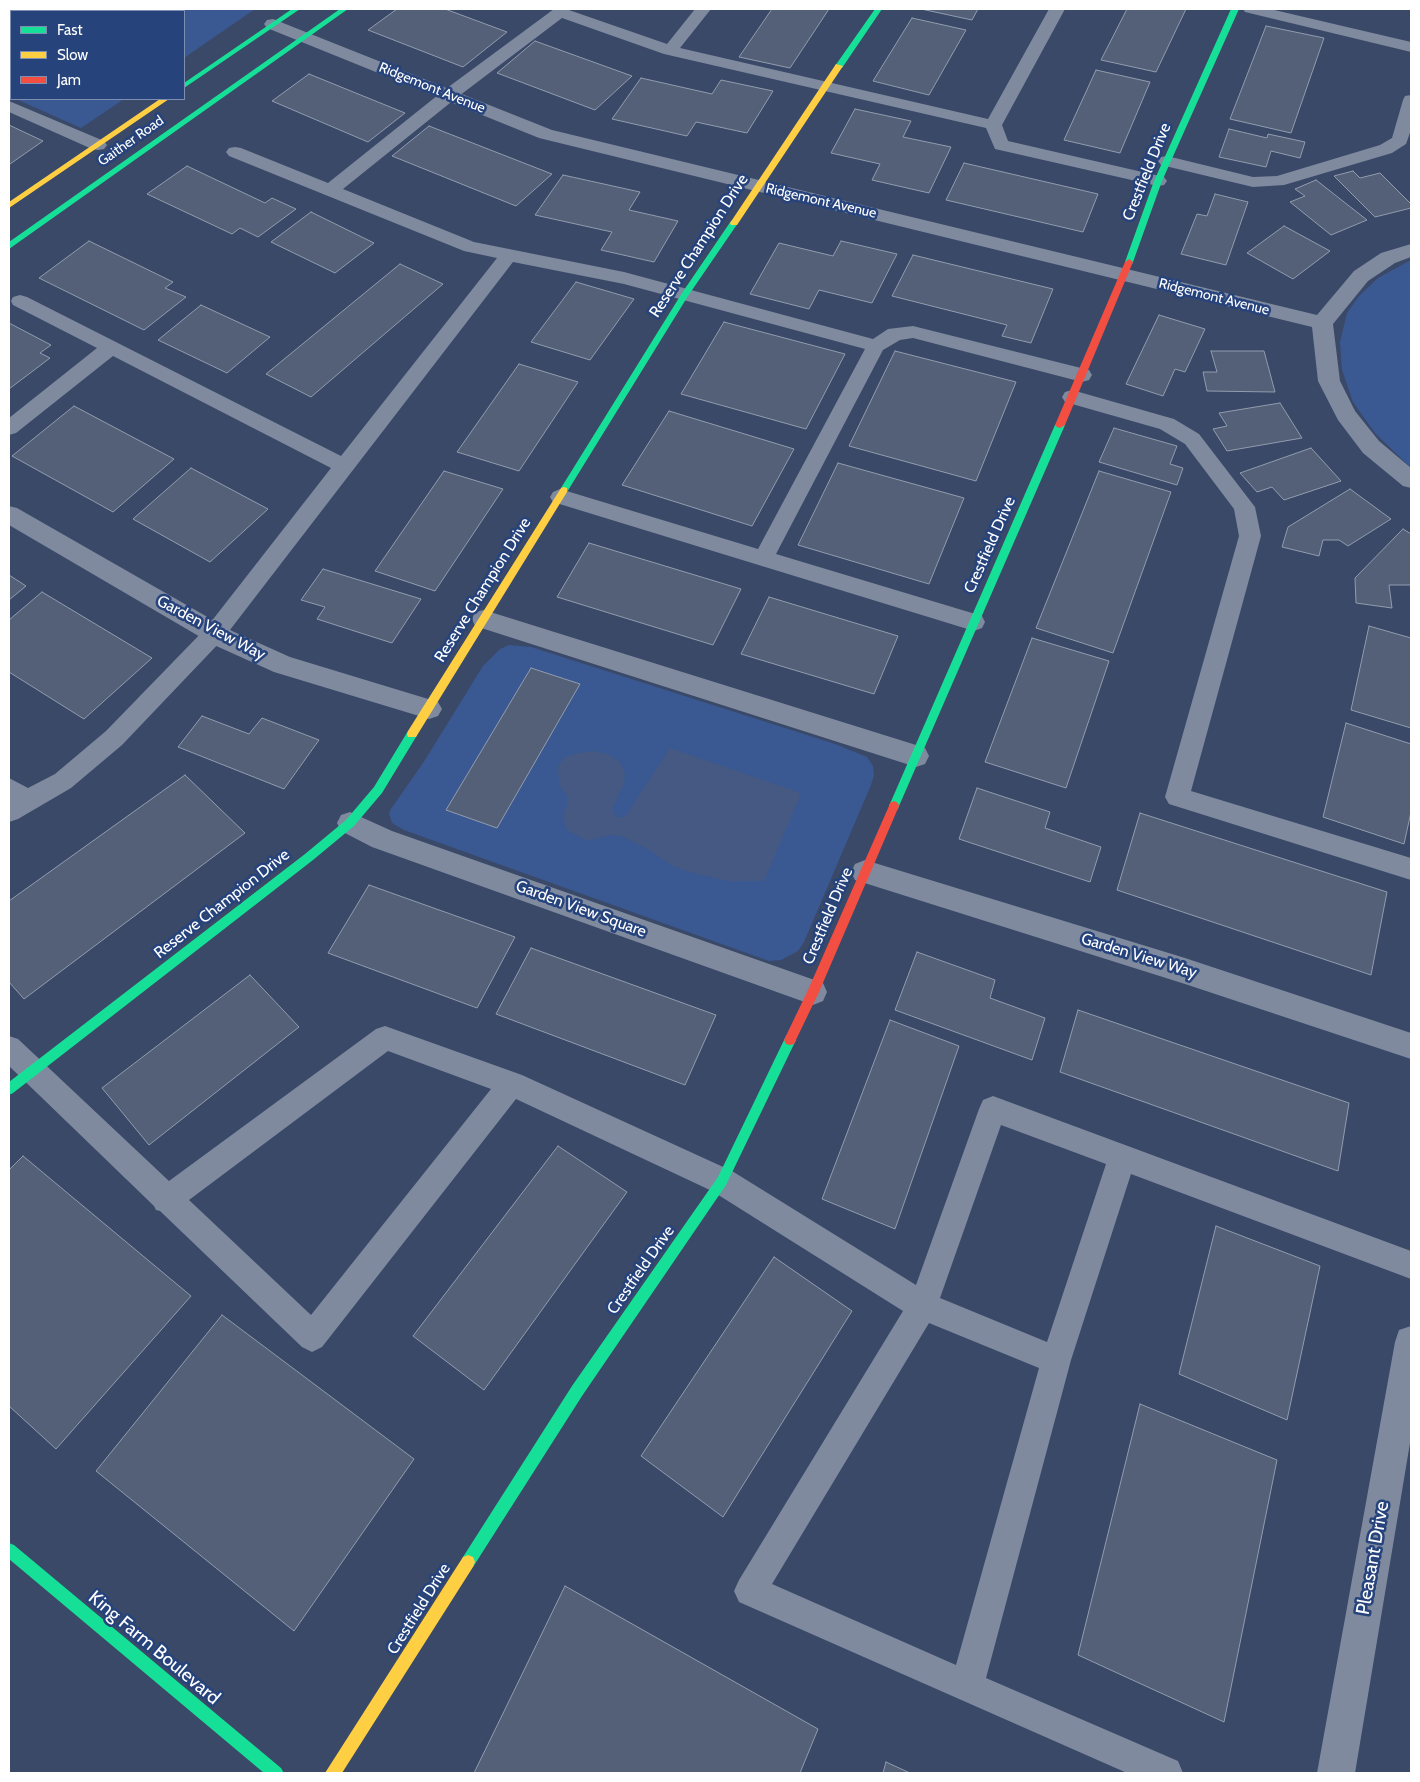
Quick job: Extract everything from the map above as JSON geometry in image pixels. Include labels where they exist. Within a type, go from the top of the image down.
[{"type":"street","points":[[185,85],[296,9]]},
{"type":"street","name":"Gaither Road","points":[[9,246],[344,9]]},
{"type":"street","name":"Reserve Champion Drive","points":[[9,1089],[302,863],[350,823],[378,790],[685,294],[878,9]]},
{"type":"street","name":"Crestfield Drive","points":[[334,1773],[577,1391],[722,1181],[813,992],[1082,375],[1125,274],[1158,181],[1235,9]]},
{"type":"street","name":"Ridgemont Avenue","points":[[273,24],[546,134],[1322,323]]},
{"type":"street","name":"Gaither Road","points":[[9,206],[164,100]]},
{"type":"street","points":[[1411,250],[1388,258],[1361,276],[1344,294],[1322,323],[1322,344],[1330,381],[1346,415],[1371,447],[1411,480]]},
{"type":"street","name":"Garden View Way","points":[[9,514],[215,633],[283,665],[428,709]]},
{"type":"street","points":[[484,619],[916,756]]},
{"type":"street","name":"Garden View Square","points":[[350,823],[382,839],[813,992]]},
{"type":"street","name":"Garden View Way","points":[[864,872],[1185,971],[1411,1046]]},
{"type":"street","name":"Pleasant Drive","points":[[1336,1773],[1411,1342]]},
{"type":"street","name":"King Farm Boulevard","points":[[9,1550],[276,1773]]},
{"type":"lane","points":[[670,51],[703,9]]},
{"type":"lane","points":[[993,125],[1058,9]]},
{"type":"lane","points":[[1251,9],[1411,47]]},
{"type":"lane","points":[[330,191],[556,10],[670,51],[993,125]]},
{"type":"lane","points":[[1167,162],[1253,182],[1278,181],[1386,149],[1400,140],[1411,100]]},
{"type":"lane","points":[[9,106],[98,145]]},
{"type":"lane","points":[[993,125],[1001,145],[1158,181]]},
{"type":"lane","points":[[235,152],[470,247],[624,278],[876,346]]},
{"type":"lane","points":[[15,800],[63,781],[114,738],[215,633],[508,256]]},
{"type":"lane","points":[[20,300],[344,466]]},
{"type":"lane","points":[[764,558],[876,346],[895,334],[913,332],[1082,375]]},
{"type":"lane","points":[[9,428],[112,347]]},
{"type":"lane","points":[[1072,397],[1167,424],[1192,439],[1244,507],[1250,536],[1178,797],[1411,869]]},
{"type":"lane","points":[[560,497],[974,622]]},
{"type":"lane","points":[[166,1200],[385,1038],[512,1084],[722,1181],[923,1306],[1056,1360]]},
{"type":"lane","points":[[9,1048],[166,1200],[312,1337],[512,1084]]},
{"type":"lane","points":[[1166,1773],[750,1592],[923,1306],[993,1109],[1411,1265]]},
{"type":"lane","points":[[967,1686],[1056,1360],[1122,1157]]},
{"type":"shaded area","points":[[9,9],[255,9],[185,57],[185,10],[10,10],[9,96]]},
{"type":"shaded area","points":[[18,100],[123,100],[81,128]]},
{"type":"shaded area","points":[[1411,260],[1411,468],[1375,433],[1353,402],[1342,370],[1340,342],[1347,313],[1359,296],[1378,278]]},
{"type":"shaded area","points":[[509,645],[531,647],[835,744],[867,757],[873,766],[874,775],[871,785],[804,942],[798,951],[781,960],[769,961],[404,830],[392,823],[389,813],[391,809],[425,760],[483,666],[500,649]]},
{"type":"shaded area","points":[[670,748],[801,793],[764,881],[729,881],[692,873],[675,867],[646,848],[621,836],[610,835],[587,841],[567,830],[563,816],[567,805],[567,796],[559,784],[558,766],[565,757],[594,751],[607,754],[619,761],[625,774],[624,783],[612,809],[616,818],[626,816]]},
{"type":"building","points":[[397,9],[445,9],[507,32],[463,67],[368,30]]},
{"type":"building","points":[[772,9],[829,9],[790,68],[739,57]]},
{"type":"building","points":[[921,9],[978,9],[972,20]]},
{"type":"building","points":[[1127,9],[1186,9],[1156,72],[1101,60]]},
{"type":"building","points":[[912,18],[966,30],[929,95],[873,81]]},
{"type":"building","points":[[1266,26],[1324,38],[1291,133],[1230,119]]},
{"type":"building","points":[[535,41],[632,76],[595,110],[497,73]]},
{"type":"building","points":[[1096,70],[1150,82],[1120,153],[1064,140]]},
{"type":"building","points":[[309,74],[405,113],[368,142],[272,101]]},
{"type":"building","points":[[641,78],[712,94],[721,80],[773,91],[747,133],[696,122],[687,136],[612,119]]},
{"type":"building","points":[[855,109],[911,121],[903,137],[951,147],[929,193],[872,180],[880,164],[831,153]]},
{"type":"building","points":[[9,125],[43,141],[10,164],[9,163]]},
{"type":"building","points":[[429,126],[552,174],[516,206],[392,156]]},
{"type":"building","points":[[1229,129],[1267,138],[1268,134],[1305,142],[1300,158],[1271,151],[1266,167],[1219,157]]},
{"type":"building","points":[[964,163],[1098,194],[1083,232],[946,200]]},
{"type":"building","points":[[187,166],[265,203],[272,198],[296,209],[258,237],[240,228],[232,234],[147,194]]},
{"type":"building","points":[[1353,171],[1360,178],[1380,173],[1411,204],[1411,208],[1375,217],[1334,176]]},
{"type":"building","points":[[563,175],[640,192],[629,210],[678,221],[654,262],[601,250],[612,232],[535,215]]},
{"type":"building","points":[[1316,180],[1367,220],[1331,235],[1290,202],[1305,196],[1295,189]]},
{"type":"building","points":[[1215,194],[1248,202],[1226,265],[1181,254],[1197,214],[1207,216]]},
{"type":"building","points":[[311,212],[374,243],[335,273],[271,242]]},
{"type":"building","points":[[1284,226],[1330,251],[1293,279],[1247,253]]},
{"type":"building","points":[[89,241],[173,282],[165,288],[186,297],[144,330],[39,278]]},
{"type":"building","points":[[841,241],[897,254],[872,303],[819,290],[809,309],[750,294],[779,243],[833,256]]},
{"type":"building","points":[[913,255],[1053,289],[1031,343],[1002,336],[1007,325],[892,296]]},
{"type":"building","points":[[400,264],[443,284],[311,397],[266,374]]},
{"type":"building","points":[[576,282],[634,299],[590,360],[531,342]]},
{"type":"building","points":[[201,305],[270,337],[227,373],[158,340]]},
{"type":"building","points":[[1159,315],[1205,329],[1185,372],[1175,369],[1163,396],[1126,384]]},
{"type":"building","points":[[724,322],[845,354],[806,429],[681,394]]},
{"type":"building","points":[[9,323],[51,345],[40,353],[50,358],[9,389]]},
{"type":"building","points":[[895,351],[1016,382],[976,481],[849,446]]},
{"type":"building","points":[[1211,351],[1264,351],[1275,392],[1207,391],[1203,372],[1217,372]]},
{"type":"building","points":[[519,364],[578,382],[519,471],[457,452]]},
{"type":"building","points":[[1280,403],[1302,438],[1227,451],[1213,429],[1227,426],[1219,413]]},
{"type":"building","points":[[74,406],[174,459],[113,512],[12,456]]},
{"type":"building","points":[[669,411],[794,449],[752,526],[622,485]]},
{"type":"building","points":[[1114,428],[1177,446],[1170,464],[1183,468],[1177,485],[1099,462]]},
{"type":"building","points":[[1311,448],[1341,481],[1284,500],[1272,487],[1257,492],[1240,473]]},
{"type":"building","points":[[838,463],[964,498],[929,584],[798,545]]},
{"type":"building","points":[[191,468],[268,509],[210,562],[133,519]]},
{"type":"building","points":[[444,471],[503,489],[435,591],[375,571]]},
{"type":"building","points":[[1099,471],[1171,492],[1113,653],[1036,628]]},
{"type":"building","points":[[1350,489],[1391,519],[1348,546],[1339,540],[1323,540],[1319,556],[1282,547],[1288,527]]},
{"type":"building","points":[[1403,529],[1411,534],[1411,585],[1389,585],[1392,608],[1356,603],[1355,578]]},
{"type":"building","points":[[589,543],[741,589],[713,645],[557,597]]},
{"type":"building","points":[[323,569],[421,599],[392,643],[317,619],[325,607],[301,600]]},
{"type":"building","points":[[9,575],[26,586],[9,600]]},
{"type":"building","points":[[42,592],[152,658],[84,719],[9,672],[9,620]]},
{"type":"building","points":[[769,597],[898,636],[874,694],[741,654]]},
{"type":"building","points":[[1369,626],[1411,638],[1411,728],[1351,710]]},
{"type":"building","points":[[1032,638],[1109,661],[1066,788],[985,762]]},
{"type":"building","points":[[531,668],[580,684],[497,828],[446,810]]},
{"type":"building","points":[[202,716],[249,734],[262,718],[319,740],[284,789],[178,747]]},
{"type":"building","points":[[1346,723],[1411,744],[1411,812],[1404,844],[1323,817]]},
{"type":"building","points":[[185,775],[245,833],[24,999],[9,982],[9,901]]},
{"type":"building","points":[[977,788],[1050,812],[1045,828],[1101,847],[1090,882],[959,839]]},
{"type":"building","points":[[1140,813],[1387,892],[1371,975],[1117,890]]},
{"type":"building","points":[[369,885],[515,937],[477,1008],[328,953]]},
{"type":"building","points":[[531,948],[716,1015],[685,1085],[496,1014]]},
{"type":"building","points":[[917,952],[995,980],[990,998],[1045,1018],[1032,1060],[895,1010]]},
{"type":"building","points":[[250,975],[299,1027],[149,1145],[102,1088]]},
{"type":"building","points":[[1078,1010],[1349,1103],[1338,1171],[1060,1072]]},
{"type":"building","points":[[890,1020],[959,1046],[895,1229],[822,1199]]},
{"type":"building","points":[[558,1146],[627,1192],[484,1390],[413,1336]]},
{"type":"building","points":[[23,1156],[191,1296],[56,1449],[9,1406],[9,1170]]},
{"type":"building","points":[[1216,1226],[1320,1266],[1287,1420],[1179,1374]]},
{"type":"building","points":[[774,1257],[852,1311],[723,1517],[641,1456]]},
{"type":"building","points":[[222,1315],[414,1459],[294,1631],[96,1471]]},
{"type":"building","points":[[1140,1404],[1277,1460],[1224,1722],[1078,1655]]},
{"type":"building","points":[[565,1586],[818,1729],[800,1773],[474,1773]]},
{"type":"building","points":[[886,1762],[910,1773],[883,1773]]},
{"type":"traffic: fast","points":[[185,85],[296,9]]},
{"type":"traffic: fast","points":[[9,246],[344,9]]},
{"type":"traffic: fast","points":[[839,66],[878,9]]},
{"type":"traffic: fast","points":[[1129,262],[1158,181],[1235,9]]},
{"type":"traffic: fast","points":[[564,490],[685,295],[734,223]]},
{"type":"traffic: fast","points":[[894,806],[1060,425]]},
{"type":"traffic: fast","points":[[9,1089],[309,857],[350,823],[378,790],[412,734]]},
{"type":"traffic: fast","points":[[468,1562],[577,1391],[722,1181],[790,1040]]},
{"type":"traffic: fast","points":[[9,1550],[276,1773]]},
{"type":"traffic: slow","points":[[734,223],[839,66]]},
{"type":"traffic: slow","points":[[9,206],[164,100]]},
{"type":"traffic: slow","points":[[412,734],[564,490]]},
{"type":"traffic: slow","points":[[333,1773],[468,1562]]},
{"type":"traffic: jam","points":[[1060,425],[1129,262]]},
{"type":"traffic: jam","points":[[790,1040],[813,992],[894,806]]}]
